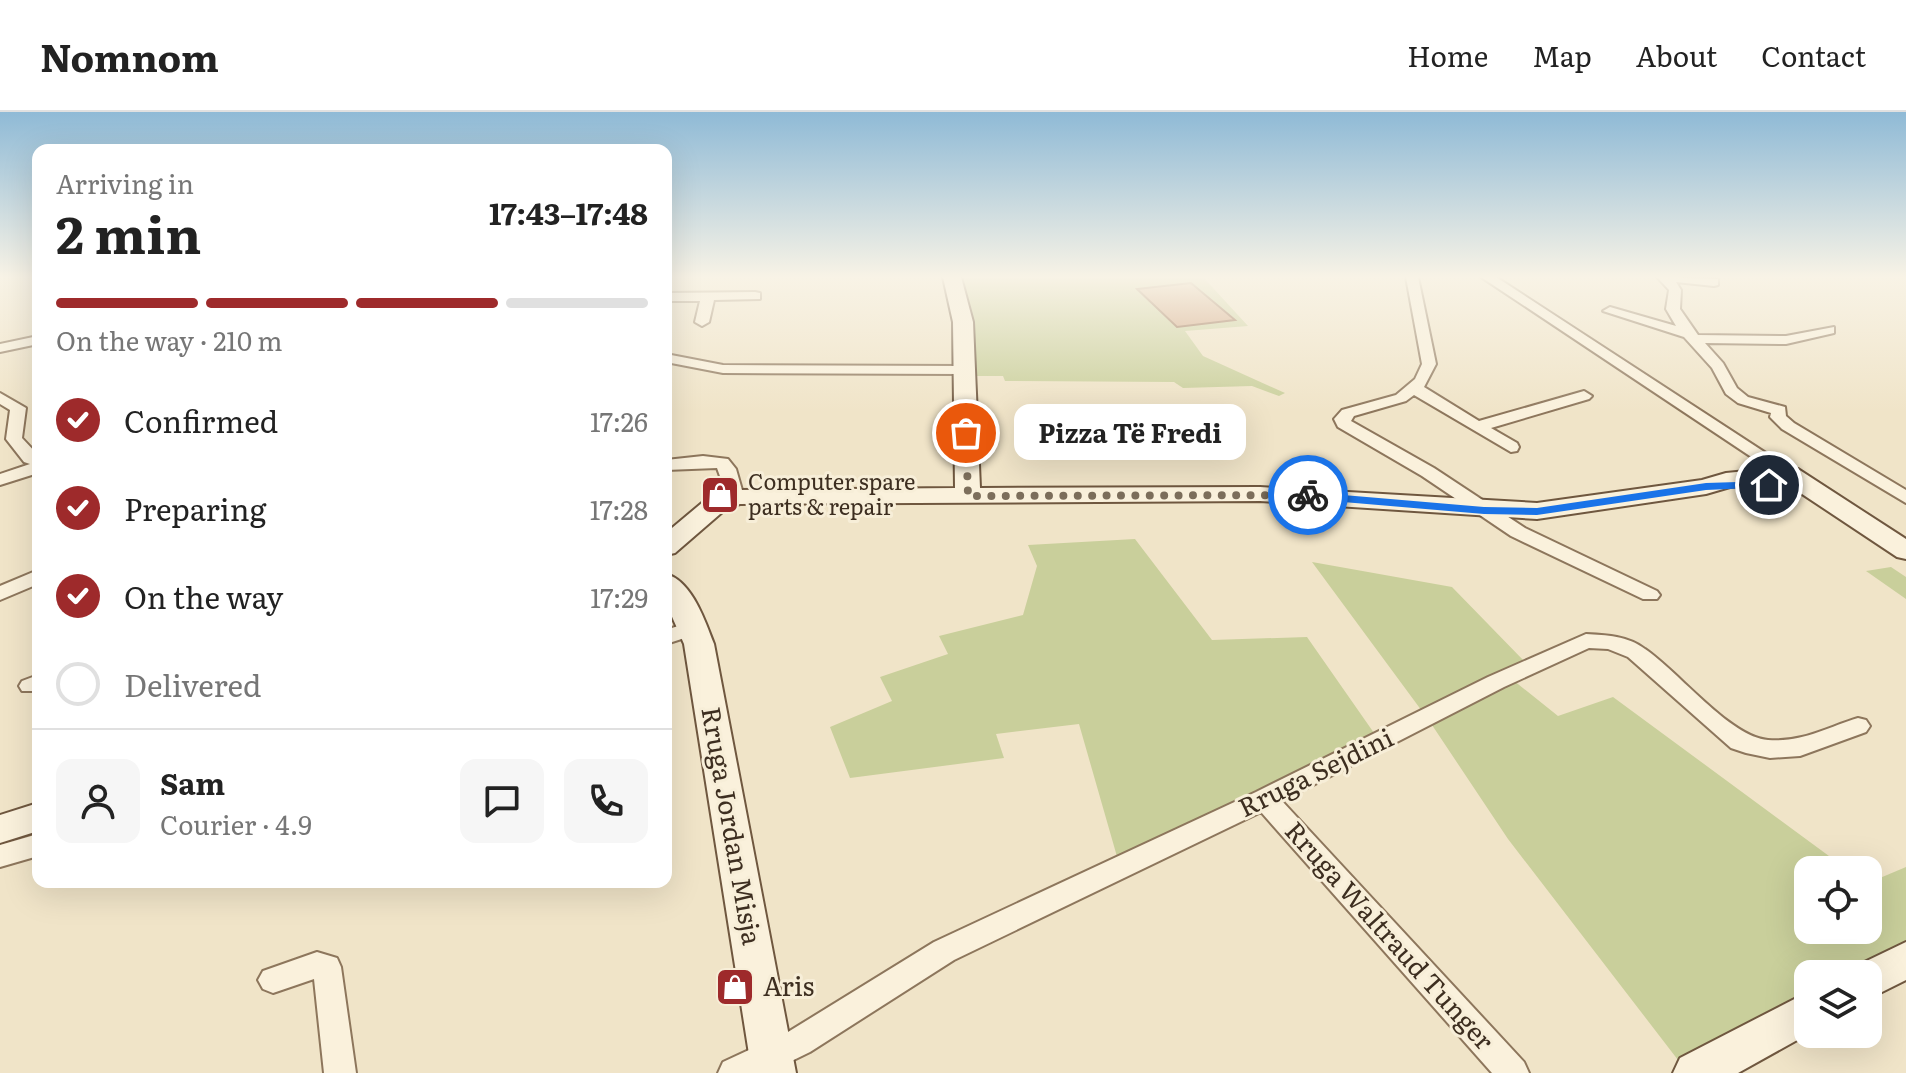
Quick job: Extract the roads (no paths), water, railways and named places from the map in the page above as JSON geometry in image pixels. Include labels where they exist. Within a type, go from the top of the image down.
[{"type":"main road","points":[[963,322],[968,496]]},
{"type":"main road","points":[[1786,479],[1906,564]]},
{"type":"main road","points":[[672,542],[718,502],[735,497],[1310,495],[1484,510],[1560,509],[1706,487],[1737,488],[1786,479],[1906,551]]},
{"type":"main road","name":"Rruga Jordan Misja","points":[[675,613],[699,644],[773,1065]]},
{"type":"main road","points":[[0,829],[32,819]]},
{"type":"main road","points":[[1882,973],[1906,960]]},
{"type":"main road","points":[[1695,1073],[1794,1020]]},
{"type":"street","points":[[1421,322],[1429,364],[1422,381],[1401,398],[1348,413],[1342,419],[1344,424],[1428,472],[1549,549],[1650,595]]},
{"type":"street","points":[[1542,322],[1786,479]]},
{"type":"street","points":[[1553,322],[1786,479]]},
{"type":"street","points":[[1645,322],[1693,337],[1786,340],[1829,330]]},
{"type":"street","points":[[1682,322],[1718,366],[1736,396],[1779,410],[1780,419],[1788,426],[1906,498]]},
{"type":"street","points":[[0,348],[32,341]]},
{"type":"street","points":[[672,360],[723,369],[963,370]]},
{"type":"street","points":[[1414,388],[1511,447]]},
{"type":"street","points":[[1479,426],[1584,396]]},
{"type":"street","points":[[0,398],[18,408],[14,439],[32,459]]},
{"type":"street","points":[[672,464],[703,461],[722,463],[727,469],[735,497]]},
{"type":"street","points":[[0,480],[32,469]]},
{"type":"street","points":[[0,594],[32,579]]},
{"type":"street","name":"Rruga Sejdini","points":[[734,1073],[773,1065],[944,951],[1265,799],[1496,682],[1586,641],[1611,642],[1636,652],[1739,742],[1750,747],[1814,746],[1858,726]]},
{"type":"street","name":"Rruga Waltraud Tunger","points":[[1265,799],[1513,1073]]},
{"type":"street","points":[[0,856],[32,847]]},
{"type":"street","points":[[273,980],[317,965],[327,967],[340,1073]]},
{"type":"place","name":"Pizza Të Fredi","points":[[966,433]]},
{"type":"place","name":"Computer spare parts & repair","points":[[720,495]]},
{"type":"place","name":"Aris","points":[[735,987]]}]
